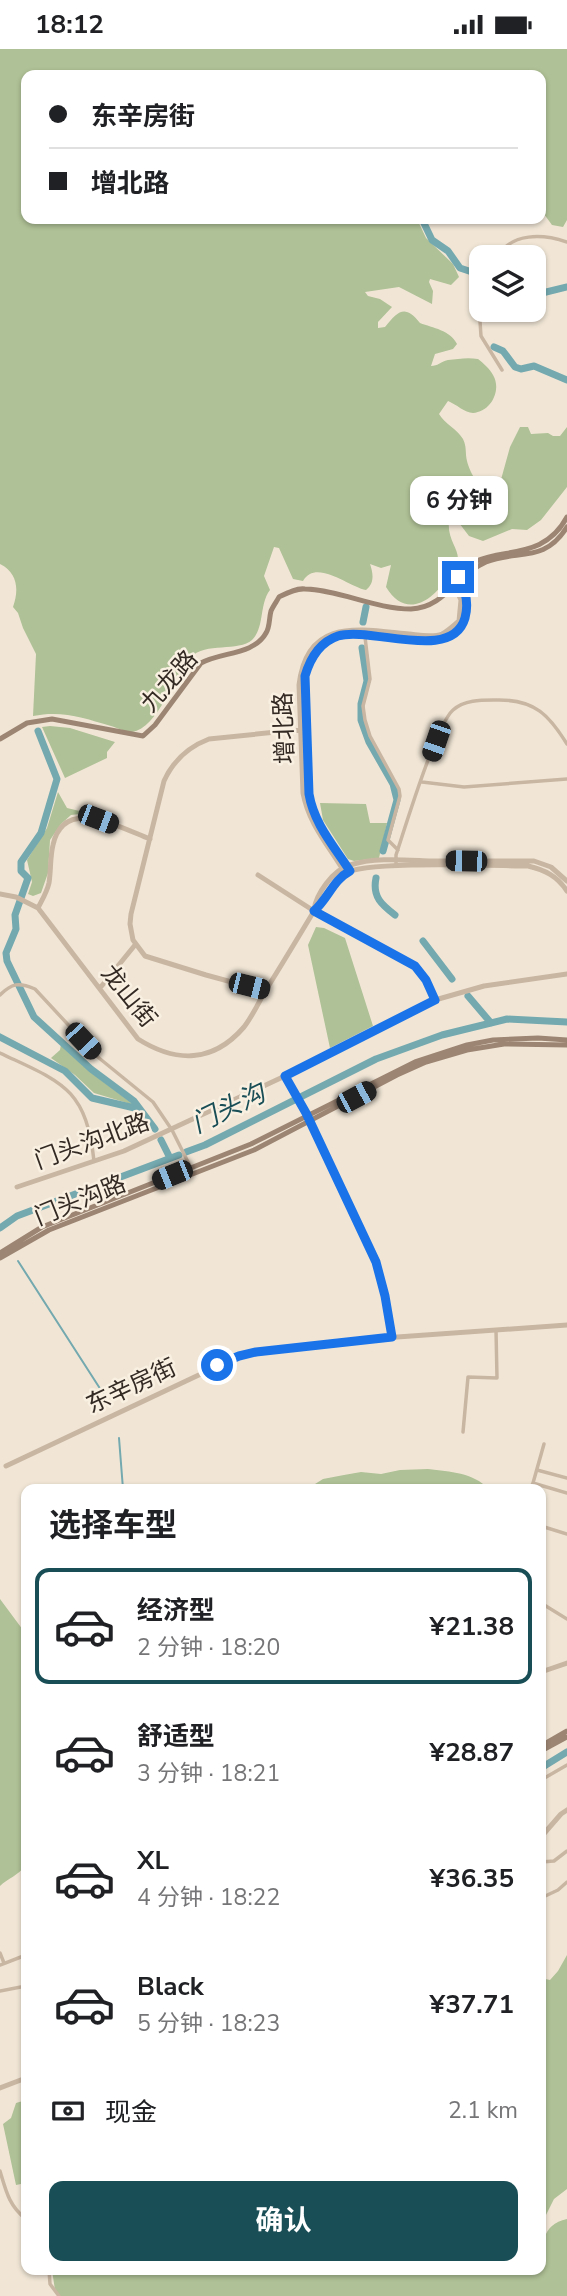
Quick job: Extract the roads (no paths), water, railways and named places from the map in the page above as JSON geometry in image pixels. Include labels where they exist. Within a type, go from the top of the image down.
[{"type":"main road","name":"九龙路","points":[[0,739],[27,723],[51,719],[143,736],[155,725],[201,663],[212,657],[247,649],[261,639],[267,632],[271,611],[279,597],[303,588],[412,609],[430,605],[444,596],[482,559],[535,548],[553,536],[567,517]]},
{"type":"main road","name":"九龙路","points":[[459,579],[488,561],[537,552],[558,538],[567,527]]},
{"type":"main road","name":"门头沟路","points":[[0,1256],[49,1230],[192,1170],[254,1150],[307,1116],[426,1062],[467,1050],[504,1044],[567,1042]]},
{"type":"main road","points":[[546,1746],[567,1731]]},
{"type":"main road","points":[[546,1747],[567,1737]]},
{"type":"street","points":[[509,245],[522,238],[539,235],[567,242]]},
{"type":"street","points":[[480,322],[481,336],[502,370]]},
{"type":"street","name":"增北路","points":[[346,870],[316,829],[306,808],[303,793],[305,676],[309,663],[317,650],[339,636],[365,635],[427,641],[457,632],[466,612],[466,590],[459,579]]},
{"type":"street","name":"增北路","points":[[304,730],[299,685],[301,669],[317,644],[325,637],[354,629],[429,636],[442,634],[459,621],[461,600],[454,585]]},
{"type":"street","points":[[365,635],[370,679],[363,706],[365,720],[377,751],[399,789],[400,796],[388,840],[398,850]]},
{"type":"street","points":[[396,863],[422,782],[446,718],[452,711],[468,702],[515,701],[530,705],[550,720],[567,744]]},
{"type":"street","points":[[265,991],[150,959],[135,945],[130,924],[131,914],[168,772],[180,757],[203,741],[220,736],[304,730]]},
{"type":"street","points":[[422,782],[464,787],[567,779]]},
{"type":"street","points":[[38,908],[49,882],[53,842],[58,831],[69,821],[80,817],[98,819],[150,839]]},
{"type":"street","points":[[346,870],[396,863],[534,861],[551,867],[567,881]]},
{"type":"street","name":"龙山街","points":[[0,894],[16,897],[38,908],[138,1039],[154,1049],[173,1055],[192,1056],[221,1048],[246,1024],[314,911],[346,870]]},
{"type":"street","points":[[258,875],[314,911],[415,966],[426,980],[435,1000]]},
{"type":"street","points":[[562,875],[567,891]]},
{"type":"street","points":[[100,988],[135,945]]},
{"type":"street","name":"门头沟北路","points":[[17,1187],[124,1151],[172,1130],[435,1000],[484,986],[567,974]]},
{"type":"street","points":[[0,995],[16,983],[35,989],[99,1058],[152,1102],[172,1130],[192,1170]]},
{"type":"street","points":[[0,1052],[50,1076],[75,1096],[87,1118],[94,1161]]},
{"type":"street","points":[[285,1076],[307,1116],[376,1262],[392,1337]]},
{"type":"street","name":"东辛房街","points":[[6,1466],[239,1356],[288,1347],[392,1337],[567,1325]]},
{"type":"street","points":[[463,1432],[468,1377],[497,1378],[496,1330]]},
{"type":"street","points":[[536,1484],[533,1483],[544,1444]]},
{"type":"street","points":[[537,1470],[567,1478]]},
{"type":"street","points":[[546,1487],[567,1493]]},
{"type":"street","points":[[546,1527],[567,1534]]},
{"type":"street","points":[[546,1606],[567,1619]]},
{"type":"street","points":[[546,1670],[567,1663]]},
{"type":"street","points":[[546,1777],[567,1765]]},
{"type":"street","points":[[546,1831],[567,1810]]},
{"type":"street","points":[[546,1862],[554,1861],[567,1851]]},
{"type":"street","points":[[546,1896],[567,1882]]},
{"type":"street","points":[[0,1952],[2,1964],[21,1957]]},
{"type":"street","points":[[0,1991],[21,1987]]},
{"type":"street","points":[[0,2088],[21,2080]]},
{"type":"street","points":[[0,2171],[9,2200],[21,2215]]},
{"type":"street","points":[[49,2275],[50,2284],[59,2296]]},
{"type":"waterway","points":[[424,224],[432,240],[448,251],[460,268],[469,271]]},
{"type":"waterway","points":[[546,292],[567,287]]},
{"type":"waterway","points":[[494,347],[503,351],[515,367],[521,369],[534,366],[567,380]]},
{"type":"waterway","points":[[363,622],[366,607]]},
{"type":"waterway","points":[[362,648],[367,681],[361,704],[361,720],[369,742],[393,784],[397,800],[383,851]]},
{"type":"waterway","points":[[38,731],[57,779],[41,833],[21,862],[21,871],[28,878],[15,915],[16,929],[6,953],[7,961],[34,1017],[91,1069],[134,1101],[155,1129]]},
{"type":"waterway","points":[[376,878],[377,895],[382,904],[395,915]]},
{"type":"waterway","points":[[423,941],[452,979]]},
{"type":"waterway","points":[[468,996],[491,1023]]},
{"type":"waterway","name":"门头沟","points":[[186,1152],[376,1059],[442,1035],[507,1019],[567,1022]]},
{"type":"waterway","points":[[0,1037],[65,1071],[92,1098],[139,1109]]},
{"type":"waterway","points":[[161,1140],[170,1158]]},
{"type":"waterway","name":"门头沟","points":[[0,1228],[17,1216],[179,1155]]},
{"type":"waterway","points":[[18,1261],[108,1401]]},
{"type":"waterway","points":[[119,1438],[123,1484]]},
{"type":"waterway","points":[[546,1765],[567,1752]]}]
